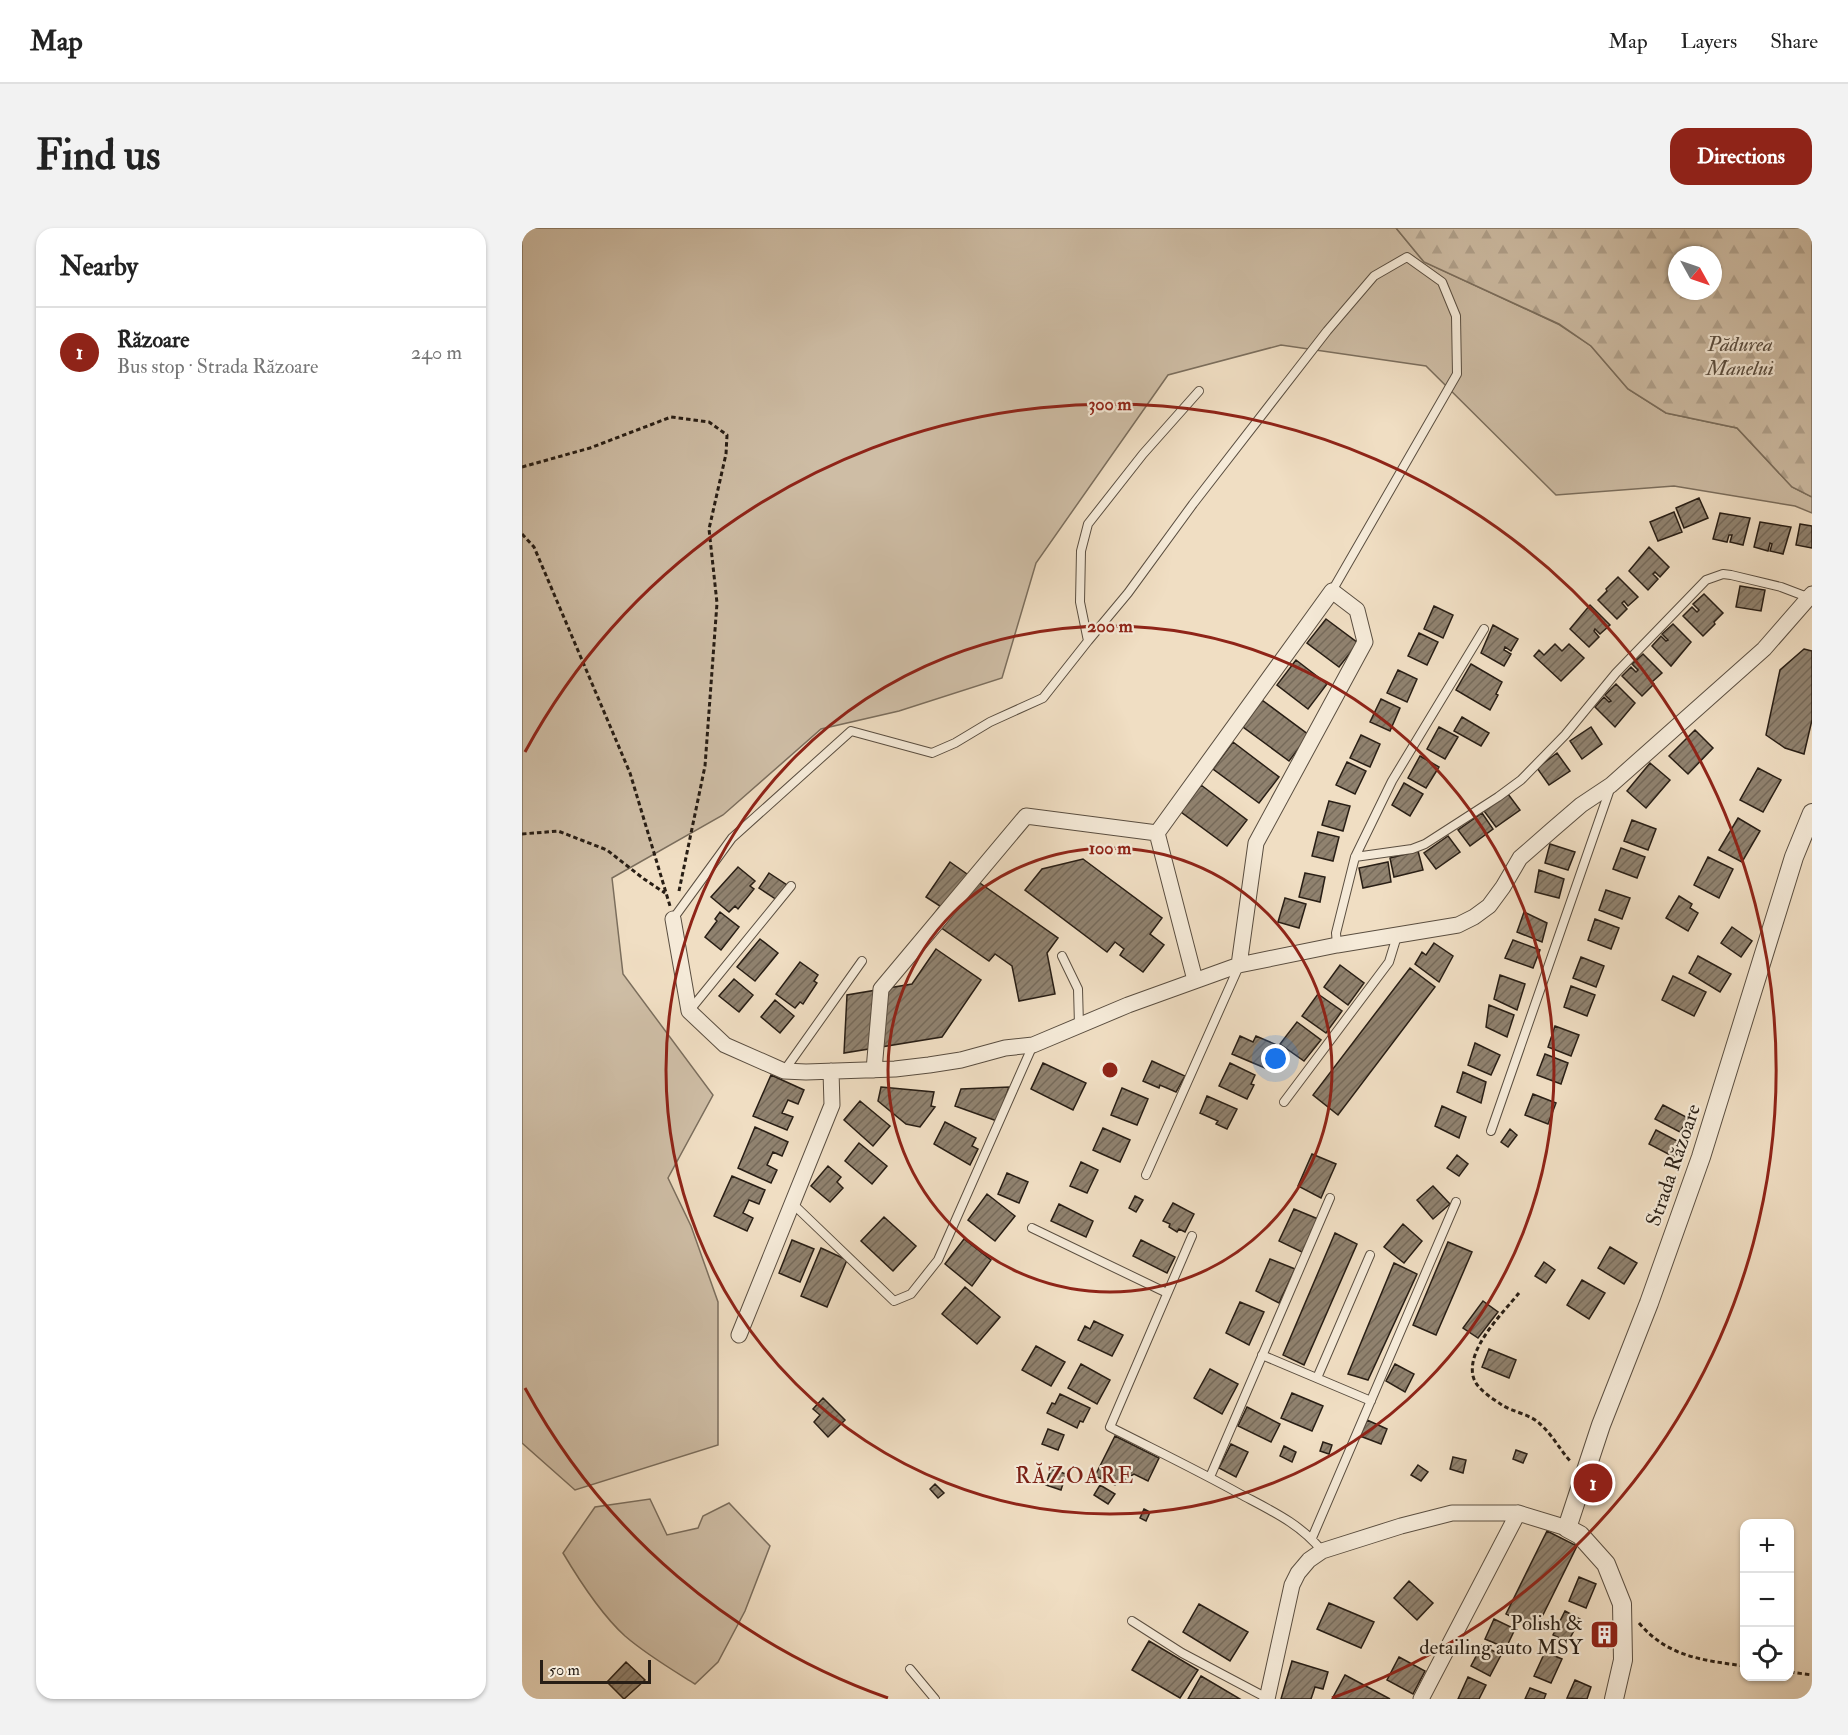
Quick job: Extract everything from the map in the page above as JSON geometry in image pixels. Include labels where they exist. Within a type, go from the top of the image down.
[{"type":"street","points":[[1157,833],[1332,591],[1357,610],[1365,642],[1256,843],[1239,965]]},
{"type":"street","points":[[673,919],[689,1011],[725,1045],[784,1071],[874,1070],[939,1063],[1005,1048],[1033,1045],[1079,1025],[1239,965],[1337,945],[1458,925],[1489,906],[1520,858],[1581,805],[1611,785],[1764,649],[1811,595]]},
{"type":"street","name":"Strada Răzoare","points":[[1567,1528],[1601,1425],[1649,1303],[1701,1157],[1794,857],[1812,813]]},
{"type":"street","points":[[874,1070],[881,989],[1026,816],[1157,833]]},
{"type":"street","points":[[1157,833],[1196,980]]},
{"type":"street","points":[[739,1335],[832,1105],[831,1071]]},
{"type":"street","points":[[1267,1698],[1293,1585],[1298,1573],[1309,1560],[1322,1551],[1401,1526],[1452,1513],[1518,1513],[1567,1528],[1580,1535],[1606,1564],[1622,1604],[1623,1660],[1614,1699]]},
{"type":"street","points":[[1420,1699],[1518,1513]]},
{"type":"lane","points":[[673,919],[732,838],[851,731],[932,753],[956,743],[990,722],[1044,698],[1088,640],[1128,593],[1213,478],[1327,331],[1374,276],[1407,258],[1442,282],[1456,316],[1457,374],[1332,591]]},
{"type":"lane","points":[[1088,640],[1080,602],[1081,551],[1088,524],[1143,454],[1199,391]]},
{"type":"lane","points":[[1355,857],[1412,849],[1425,844],[1521,780],[1565,735],[1616,673],[1706,580],[1714,576],[1731,575],[1781,587],[1802,595],[1811,595]]},
{"type":"lane","points":[[1337,945],[1336,933],[1355,857],[1392,781],[1484,629]]},
{"type":"lane","points":[[1491,1131],[1611,785]]},
{"type":"lane","points":[[689,1011],[790,886]]},
{"type":"lane","points":[[1284,1102],[1389,962],[1398,934]]},
{"type":"lane","points":[[1062,956],[1078,989],[1079,1025]]},
{"type":"lane","points":[[784,1071],[862,961]]},
{"type":"lane","points":[[1146,1175],[1239,965]]},
{"type":"lane","points":[[793,1204],[894,1301],[911,1294],[938,1260],[1033,1045]]},
{"type":"lane","points":[[1210,1477],[1330,1198]]},
{"type":"lane","points":[[1312,1538],[1456,1202]]},
{"type":"lane","points":[[1032,1228],[1167,1293]]},
{"type":"lane","points":[[1192,1236],[1110,1426],[1281,1516],[1312,1538],[1322,1551]]},
{"type":"lane","points":[[1317,1378],[1370,1255]]},
{"type":"lane","points":[[1262,1355],[1371,1401]]},
{"type":"lane","points":[[1132,1621],[1182,1653],[1267,1698]]},
{"type":"lane","points":[[910,1669],[935,1699]]},
{"type":"path","points":[[522,467],[590,448],[671,417],[709,422],[727,435],[726,454],[709,530],[717,603],[705,766],[673,919]]},
{"type":"path","points":[[522,534],[534,547],[539,558],[630,773],[673,919]]},
{"type":"path","points":[[522,834],[558,831],[608,850],[667,894]]},
{"type":"path","points":[[1519,1293],[1481,1342],[1473,1358],[1473,1378],[1487,1395],[1508,1409],[1537,1421],[1548,1432],[1560,1451],[1585,1476]]},
{"type":"path","points":[[1622,1604],[1656,1642],[1686,1657],[1740,1665]]},
{"type":"path","points":[[1794,1673],[1812,1676]]},
{"type":"green space","points":[[522,228],[1396,228],[1424,262],[1558,324],[1591,346],[1628,389],[1666,413],[1737,428],[1792,487],[1812,497],[1812,513],[1795,506],[1674,486],[1556,495],[1426,366],[1281,345],[1168,375],[1036,563],[1002,678],[899,711],[821,729],[723,815],[612,878],[623,974],[713,1095],[668,1178],[691,1226],[718,1302],[718,1445],[575,1490],[522,1443]]},
{"type":"green space","name":"Pădurea Manelui","points":[[1396,228],[1812,228],[1812,497],[1792,487],[1737,428],[1666,413],[1628,389],[1591,346],[1559,324],[1424,262]]},
{"type":"green space","points":[[650,1499],[667,1535],[698,1528],[703,1516],[729,1503],[770,1546],[745,1611],[718,1662],[695,1684],[659,1662],[625,1636],[592,1597],[563,1553],[595,1507]]},
{"type":"building","points":[[1699,498],[1708,518],[1684,528],[1676,508]]},
{"type":"building","points":[[1674,512],[1682,532],[1658,541],[1650,522]]},
{"type":"building","points":[[1720,513],[1750,518],[1743,545],[1730,542],[1732,535],[1729,535],[1727,542],[1713,539]]},
{"type":"building","points":[[1760,522],[1791,527],[1783,554],[1770,551],[1772,544],[1770,543],[1768,551],[1754,547]]},
{"type":"building","points":[[1800,524],[1812,526],[1812,548],[1796,545]]},
{"type":"building","points":[[1649,547],[1669,567],[1660,577],[1655,572],[1653,574],[1658,579],[1648,590],[1629,571]]},
{"type":"building","points":[[1618,577],[1638,597],[1628,606],[1624,601],[1622,603],[1627,609],[1617,619],[1598,600]]},
{"type":"building","points":[[1740,586],[1765,590],[1761,611],[1736,607]]},
{"type":"building","points":[[1704,594],[1723,613],[1703,636],[1683,616],[1692,607],[1697,612],[1699,610],[1693,604]]},
{"type":"building","points":[[1590,605],[1610,625],[1600,634],[1595,629],[1599,637],[1589,647],[1570,629]]},
{"type":"building","points":[[1434,606],[1453,615],[1443,638],[1424,629]]},
{"type":"building","points":[[1326,619],[1358,643],[1339,667],[1307,643]]},
{"type":"building","points":[[1673,624],[1691,642],[1671,666],[1652,646],[1661,636],[1666,641],[1668,640],[1662,634]]},
{"type":"building","points":[[1493,625],[1518,639],[1511,651],[1505,647],[1504,650],[1511,654],[1504,666],[1481,653]]},
{"type":"building","points":[[1419,633],[1438,642],[1427,665],[1408,656]]},
{"type":"building","points":[[1555,644],[1562,651],[1569,644],[1584,658],[1561,681],[1534,656],[1539,650],[1544,655]]},
{"type":"building","points":[[1804,649],[1812,651],[1812,720],[1804,754],[1785,748],[1766,735],[1780,670]]},
{"type":"building","points":[[1643,654],[1662,673],[1642,696],[1622,676],[1631,667],[1636,672],[1638,670],[1632,664]]},
{"type":"building","points":[[1296,660],[1327,684],[1308,709],[1277,685]]},
{"type":"building","points":[[1471,664],[1502,682],[1490,710],[1456,690]]},
{"type":"building","points":[[1398,670],[1417,679],[1407,702],[1387,693]]},
{"type":"building","points":[[1616,684],[1635,703],[1615,727],[1595,707],[1604,697],[1609,702],[1611,701],[1605,695]]},
{"type":"building","points":[[1381,699],[1400,708],[1390,731],[1370,722]]},
{"type":"building","points":[[1262,700],[1309,735],[1289,761],[1243,727]]},
{"type":"building","points":[[1462,717],[1489,733],[1481,746],[1454,731]]},
{"type":"building","points":[[1439,727],[1458,737],[1445,759],[1427,749]]},
{"type":"building","points":[[1591,727],[1602,744],[1582,759],[1570,741]]},
{"type":"building","points":[[1695,730],[1713,748],[1688,774],[1669,756]]},
{"type":"building","points":[[1361,735],[1380,744],[1370,767],[1350,758]]},
{"type":"building","points":[[1233,742],[1279,777],[1259,803],[1213,769]]},
{"type":"building","points":[[1557,753],[1570,771],[1549,785],[1537,768]]},
{"type":"building","points":[[1420,756],[1439,767],[1426,788],[1408,778]]},
{"type":"building","points":[[1347,762],[1366,771],[1355,794],[1336,785]]},
{"type":"building","points":[[1650,763],[1670,780],[1646,808],[1627,791]]},
{"type":"building","points":[[1758,768],[1781,780],[1763,812],[1740,800]]},
{"type":"building","points":[[1404,783],[1423,794],[1410,816],[1392,805]]},
{"type":"building","points":[[1201,785],[1247,820],[1227,846],[1181,812]]},
{"type":"building","points":[[1508,794],[1520,810],[1496,827],[1484,811]]},
{"type":"building","points":[[1329,801],[1350,806],[1343,831],[1322,825]]},
{"type":"building","points":[[1482,813],[1493,829],[1470,846],[1458,830]]},
{"type":"building","points":[[1738,818],[1760,831],[1742,862],[1719,850]]},
{"type":"building","points":[[1632,820],[1656,829],[1648,850],[1624,841]]},
{"type":"building","points":[[1318,832],[1339,837],[1333,861],[1312,856]]},
{"type":"building","points":[[1448,836],[1460,852],[1436,869],[1424,853]]},
{"type":"building","points":[[1550,844],[1575,852],[1568,870],[1545,863]]},
{"type":"building","points":[[1621,848],[1645,857],[1637,878],[1613,869]]},
{"type":"building","points":[[1418,851],[1423,870],[1394,877],[1390,858]]},
{"type":"building","points":[[1708,857],[1733,869],[1719,898],[1694,885]]},
{"type":"building","points":[[1083,859],[1162,918],[1150,934],[1164,945],[1143,972],[1120,955],[1124,949],[1115,942],[1107,952],[1025,890],[1042,869]]},
{"type":"building","points":[[950,862],[1058,938],[1047,953],[1055,994],[1019,1001],[1012,966],[995,954],[989,961],[930,920],[940,906],[926,897]]},
{"type":"building","points":[[1388,862],[1391,882],[1363,888],[1359,868]]},
{"type":"building","points":[[738,867],[755,881],[750,886],[754,889],[738,909],[735,906],[729,912],[711,897]]},
{"type":"building","points":[[1539,870],[1564,879],[1559,898],[1535,892]]},
{"type":"building","points":[[769,873],[787,885],[777,900],[759,888]]},
{"type":"building","points":[[1305,873],[1325,877],[1320,902],[1299,897]]},
{"type":"building","points":[[1606,890],[1630,898],[1622,919],[1599,910]]},
{"type":"building","points":[[1679,896],[1692,904],[1690,908],[1698,913],[1688,931],[1666,918]]},
{"type":"building","points":[[1285,898],[1306,904],[1299,928],[1278,922]]},
{"type":"building","points":[[720,912],[739,927],[721,950],[705,937],[717,921],[715,919]]},
{"type":"building","points":[[1524,912],[1547,923],[1542,942],[1517,932]]},
{"type":"building","points":[[1595,919],[1619,928],[1611,949],[1588,940]]},
{"type":"building","points":[[1732,927],[1752,941],[1741,957],[1721,943]]},
{"type":"building","points":[[760,939],[778,953],[755,981],[737,967]]},
{"type":"building","points":[[1513,940],[1540,950],[1533,968],[1505,958]]},
{"type":"building","points":[[1434,943],[1453,956],[1439,982],[1415,964],[1422,952],[1426,955]]},
{"type":"building","points":[[936,949],[981,980],[942,1037],[844,1053],[847,995],[912,984]]},
{"type":"building","points":[[1698,956],[1731,974],[1720,992],[1689,973]]},
{"type":"building","points":[[1581,957],[1604,966],[1596,987],[1573,978]]},
{"type":"building","points":[[800,962],[818,975],[814,981],[817,983],[803,1004],[800,1002],[795,1008],[776,994]]},
{"type":"building","points":[[1340,965],[1364,983],[1348,1005],[1324,987]]},
{"type":"building","points":[[1410,968],[1435,987],[1338,1115],[1313,1095]]},
{"type":"building","points":[[1500,975],[1525,984],[1517,1010],[1494,999]]},
{"type":"building","points":[[1673,976],[1706,992],[1694,1016],[1662,1000]]},
{"type":"building","points":[[734,979],[753,995],[739,1012],[719,996]]},
{"type":"building","points":[[1571,986],[1595,995],[1587,1016],[1564,1007]]},
{"type":"building","points":[[1318,994],[1342,1011],[1326,1033],[1302,1016]]},
{"type":"building","points":[[775,1000],[794,1016],[780,1033],[761,1017]]},
{"type":"building","points":[[1489,1005],[1514,1015],[1507,1037],[1486,1027]]},
{"type":"building","points":[[1297,1022],[1321,1040],[1304,1061],[1280,1044]]},
{"type":"building","points":[[1555,1026],[1579,1035],[1571,1056],[1548,1047]]},
{"type":"building","points":[[1240,1036],[1253,1042],[1256,1036],[1277,1045],[1265,1068],[1232,1054]]},
{"type":"building","points":[[1475,1043],[1500,1055],[1491,1075],[1468,1065]]},
{"type":"building","points":[[1545,1054],[1568,1063],[1561,1084],[1537,1075]]},
{"type":"building","points":[[1152,1061],[1185,1076],[1176,1092],[1143,1081]]},
{"type":"building","points":[[1043,1063],[1086,1083],[1073,1110],[1031,1089]]},
{"type":"building","points":[[1230,1063],[1255,1075],[1251,1084],[1254,1085],[1247,1099],[1219,1086]]},
{"type":"building","points":[[1463,1072],[1486,1082],[1481,1103],[1457,1092]]},
{"type":"building","points":[[771,1075],[804,1090],[798,1104],[788,1100],[782,1113],[793,1117],[787,1130],[753,1116]]},
{"type":"building","points":[[881,1087],[934,1092],[931,1106],[935,1107],[920,1127],[906,1124],[878,1101]]},
{"type":"building","points":[[1009,1087],[997,1121],[955,1106],[961,1089]]},
{"type":"building","points":[[1122,1088],[1148,1099],[1137,1125],[1111,1115]]},
{"type":"building","points":[[1533,1094],[1556,1103],[1548,1124],[1525,1115]]},
{"type":"building","points":[[1207,1096],[1237,1109],[1227,1129],[1216,1124],[1218,1121],[1200,1113]]},
{"type":"building","points":[[860,1101],[890,1126],[873,1146],[844,1120]]},
{"type":"building","points":[[1663,1105],[1688,1118],[1680,1132],[1655,1119]]},
{"type":"building","points":[[1442,1106],[1466,1117],[1459,1138],[1435,1126]]},
{"type":"building","points":[[945,1122],[976,1138],[972,1146],[978,1149],[970,1165],[934,1144]]},
{"type":"building","points":[[755,1127],[788,1142],[782,1156],[773,1152],[767,1165],[777,1170],[771,1183],[738,1168]]},
{"type":"building","points":[[1103,1128],[1130,1140],[1120,1162],[1093,1150]]},
{"type":"building","points":[[1510,1129],[1517,1135],[1508,1147],[1501,1142]]},
{"type":"building","points":[[1656,1130],[1681,1143],[1674,1157],[1649,1144]]},
{"type":"building","points":[[859,1143],[887,1166],[872,1184],[845,1161]]},
{"type":"building","points":[[1312,1154],[1336,1164],[1321,1198],[1298,1186]]},
{"type":"building","points":[[1457,1155],[1468,1164],[1459,1176],[1447,1168]]},
{"type":"building","points":[[1081,1162],[1098,1170],[1087,1193],[1070,1186]]},
{"type":"building","points":[[828,1166],[841,1177],[837,1182],[843,1188],[830,1202],[811,1186]]},
{"type":"building","points":[[1007,1173],[1028,1182],[1019,1203],[998,1194]]},
{"type":"building","points":[[732,1176],[765,1190],[759,1204],[749,1200],[743,1213],[753,1218],[747,1231],[714,1216]]},
{"type":"building","points":[[1433,1186],[1450,1204],[1433,1219],[1417,1200]]},
{"type":"building","points":[[987,1194],[1015,1216],[995,1241],[968,1220]]},
{"type":"building","points":[[1135,1196],[1143,1200],[1136,1212],[1129,1208]]},
{"type":"building","points":[[1173,1203],[1194,1214],[1185,1232],[1179,1229],[1177,1232],[1169,1227],[1170,1224],[1163,1221]]},
{"type":"building","points":[[1059,1204],[1093,1221],[1086,1237],[1051,1221]]},
{"type":"building","points":[[1294,1209],[1318,1219],[1302,1252],[1279,1241]]},
{"type":"building","points":[[884,1217],[916,1246],[893,1271],[861,1241]]},
{"type":"building","points":[[1403,1224],[1422,1241],[1404,1263],[1384,1247]]},
{"type":"building","points":[[1335,1233],[1357,1244],[1304,1365],[1283,1355]]},
{"type":"building","points":[[964,1239],[991,1260],[972,1286],[945,1264]]},
{"type":"building","points":[[792,1240],[814,1249],[800,1282],[779,1273]]},
{"type":"building","points":[[1141,1240],[1175,1257],[1167,1273],[1133,1256]]},
{"type":"building","points":[[1448,1242],[1472,1252],[1436,1335],[1413,1325]]},
{"type":"building","points":[[1610,1247],[1637,1263],[1624,1284],[1598,1268]]},
{"type":"building","points":[[821,1248],[847,1260],[827,1307],[801,1296]]},
{"type":"building","points":[[1270,1259],[1295,1269],[1279,1303],[1256,1291]]},
{"type":"building","points":[[1544,1262],[1555,1270],[1546,1283],[1535,1276]]},
{"type":"building","points":[[1394,1263],[1417,1274],[1368,1380],[1348,1374]]},
{"type":"building","points":[[1582,1280],[1605,1293],[1589,1319],[1567,1305]]},
{"type":"building","points":[[965,1287],[1000,1317],[977,1344],[942,1314]]},
{"type":"building","points":[[1483,1301],[1498,1312],[1478,1338],[1463,1328]]},
{"type":"building","points":[[1240,1302],[1264,1312],[1249,1345],[1226,1333]]},
{"type":"building","points":[[1094,1321],[1123,1335],[1112,1356],[1078,1340],[1085,1326],[1090,1329]]},
{"type":"building","points":[[1036,1346],[1065,1362],[1051,1386],[1022,1370]]},
{"type":"building","points":[[1489,1349],[1516,1360],[1509,1378],[1482,1367]]},
{"type":"building","points":[[1081,1364],[1110,1380],[1097,1404],[1068,1388]]},
{"type":"building","points":[[1395,1364],[1414,1374],[1405,1392],[1386,1381]]},
{"type":"building","points":[[1210,1369],[1238,1384],[1222,1414],[1194,1398]]},
{"type":"building","points":[[1292,1393],[1323,1406],[1312,1431],[1281,1418]]},
{"type":"building","points":[[1060,1394],[1090,1408],[1077,1428],[1047,1413]]},
{"type":"building","points":[[823,1398],[845,1420],[828,1437],[814,1422],[820,1415],[813,1409]]},
{"type":"building","points":[[1247,1407],[1280,1424],[1271,1442],[1238,1426]]},
{"type":"building","points":[[1367,1420],[1387,1429],[1381,1444],[1360,1436]]},
{"type":"building","points":[[1048,1429],[1064,1435],[1058,1450],[1042,1444]]},
{"type":"building","points":[[1115,1436],[1159,1458],[1148,1481],[1134,1474],[1115,1485],[1095,1476]]},
{"type":"building","points":[[1323,1442],[1332,1445],[1329,1454],[1320,1451]]},
{"type":"building","points":[[1231,1444],[1248,1452],[1236,1477],[1219,1468]]},
{"type":"building","points":[[1284,1446],[1296,1452],[1292,1462],[1280,1456]]},
{"type":"building","points":[[1516,1450],[1527,1454],[1523,1463],[1513,1459]]},
{"type":"building","points":[[1453,1457],[1466,1460],[1463,1473],[1450,1469]]},
{"type":"building","points":[[1418,1465],[1428,1472],[1421,1481],[1411,1475]]},
{"type":"building","points":[[1051,1469],[1066,1474],[1061,1490],[1046,1485]]},
{"type":"building","points":[[935,1484],[944,1493],[938,1498],[930,1489]]},
{"type":"building","points":[[1100,1485],[1115,1494],[1108,1504],[1094,1495]]},
{"type":"building","points":[[1144,1509],[1150,1512],[1146,1521],[1140,1518]]},
{"type":"building","points":[[1547,1531],[1577,1546],[1536,1629],[1506,1614]]},
{"type":"building","points":[[1579,1577],[1596,1584],[1586,1608],[1569,1601]]},
{"type":"building","points":[[1409,1581],[1433,1603],[1417,1620],[1394,1598]]},
{"type":"building","points":[[1329,1603],[1374,1622],[1361,1648],[1317,1629]]},
{"type":"building","points":[[1199,1604],[1248,1632],[1230,1661],[1183,1632]]},
{"type":"building","points":[[1565,1611],[1580,1619],[1568,1642],[1553,1635]]},
{"type":"building","points":[[1494,1619],[1515,1629],[1506,1648],[1485,1639]]},
{"type":"building","name":"Polish & detailing auto MSY","points":[[1600,1622],[1616,1629],[1608,1648],[1593,1641]]},
{"type":"building","points":[[1149,1641],[1198,1670],[1180,1698],[1132,1670]]},
{"type":"building","points":[[1482,1645],[1501,1655],[1490,1676],[1471,1666]]},
{"type":"building","points":[[1545,1652],[1562,1659],[1551,1683],[1534,1676]]},
{"type":"building","points":[[1399,1657],[1425,1671],[1413,1694],[1387,1680]]},
{"type":"building","points":[[1292,1661],[1328,1672],[1323,1689],[1315,1687],[1311,1699],[1281,1699]]},
{"type":"building","points":[[626,1662],[645,1680],[624,1699],[607,1682]]},
{"type":"building","points":[[1345,1675],[1390,1699],[1332,1699]]},
{"type":"building","points":[[1201,1676],[1240,1699],[1188,1699]]},
{"type":"building","points":[[1468,1677],[1486,1685],[1479,1699],[1458,1699]]},
{"type":"building","points":[[1575,1680],[1591,1687],[1587,1699],[1567,1698]]},
{"type":"building","points":[[1530,1688],[1546,1694],[1544,1699],[1525,1699]]},
{"type":"place","name":"Răzoare","points":[[1593,1483]]},
{"type":"place","name":"Polish & detailing auto MSY","points":[[1604,1635]]},
{"type":"district","name":"RĂZOARE","points":[[1075,1475]]}]
